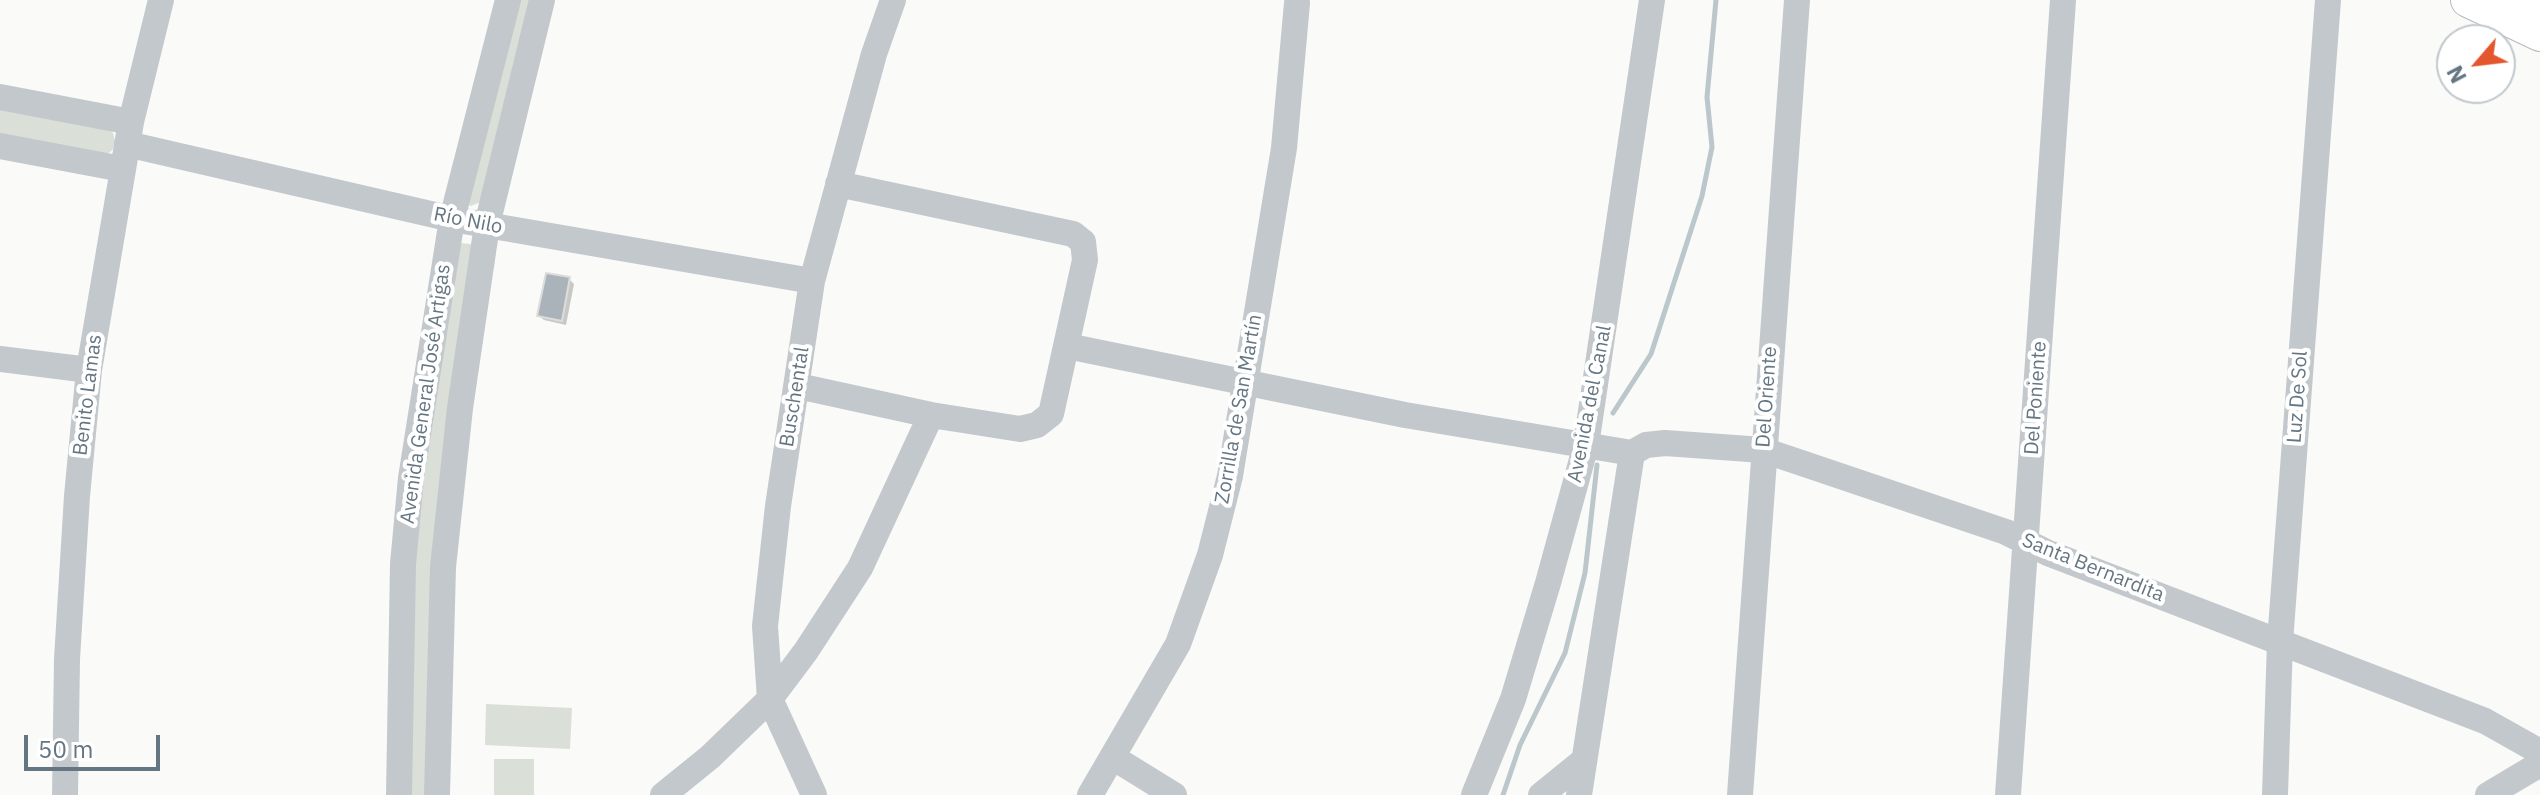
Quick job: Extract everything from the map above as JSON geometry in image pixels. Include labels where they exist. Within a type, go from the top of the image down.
[{"type":"main road","points":[[2468,0],[2540,34]]},
{"type":"main road","points":[[2525,0],[2540,8]]},
{"type":"street","name":"Benito Lamas","points":[[65,795],[68,644],[89,370],[127,145],[161,0]]},
{"type":"street","name":"Avenida General José Artigas","points":[[399,795],[403,564],[411,478],[452,219],[508,0]]},
{"type":"street","name":"Avenida General José Artigas","points":[[437,795],[443,567],[460,408],[487,225],[542,0]]},
{"type":"street","name":"Buschental","points":[[814,795],[770,699],[765,626],[778,506],[812,281],[874,54],[893,0]]},
{"type":"street","name":"Avenida del Canal","points":[[1474,795],[1513,699],[1586,445],[1652,0]]},
{"type":"street","name":"Del Oriente","points":[[1740,795],[1797,0]]},
{"type":"street","name":"Del Poniente","points":[[2008,795],[2063,0]]},
{"type":"street","name":"Luz De Sol","points":[[2275,795],[2280,642],[2328,0]]},
{"type":"street","name":"Zorrilla de San Martín","points":[[1090,795],[1178,644],[1210,555],[1230,476],[1284,148],[1297,1]]},
{"type":"street","name":"Río Nilo","points":[[0,97],[127,145],[452,219],[812,281]]},
{"type":"street","name":"Río Nilo","points":[[0,146],[127,145]]},
{"type":"street","points":[[798,386],[931,415],[1020,429],[1037,425],[1051,414],[1085,260],[1083,242],[1073,234],[838,184]]},
{"type":"street","points":[[1067,346],[1405,415],[1632,453],[1579,795]]},
{"type":"street","points":[[0,359],[89,370]]},
{"type":"street","points":[[663,795],[710,757],[770,699],[845,594],[931,415]]},
{"type":"street","name":"Santa Bernardita","points":[[1632,453],[1646,445],[1665,443],[1763,450],[2006,532],[2048,553],[2485,721],[2540,752]]},
{"type":"street","points":[[1114,758],[1174,795]]},
{"type":"street","points":[[1541,795],[1583,761]]},
{"type":"street","points":[[2488,795],[2540,764]]},
{"type":"shaded area","points":[[516,0],[533,0],[483,201],[471,206],[466,204]]},
{"type":"shaded area","points":[[0,105],[106,126],[113,133],[113,149],[108,154],[0,138]]},
{"type":"shaded area","points":[[470,244],[474,249],[427,795],[407,795],[413,564],[454,246]]},
{"type":"shaded area","points":[[486,704],[572,708],[570,749],[485,745]]},
{"type":"shaded area","points":[[494,759],[534,759],[534,795],[494,795]]},
{"type":"building","points":[[546,273],[570,277],[562,321],[537,316]]},
{"type":"waterway","points":[[1613,413],[1651,354],[1702,196],[1712,147],[1707,97],[1716,0]]},
{"type":"waterway","points":[[1503,795],[1520,745],[1565,653],[1585,573],[1597,465]]}]
